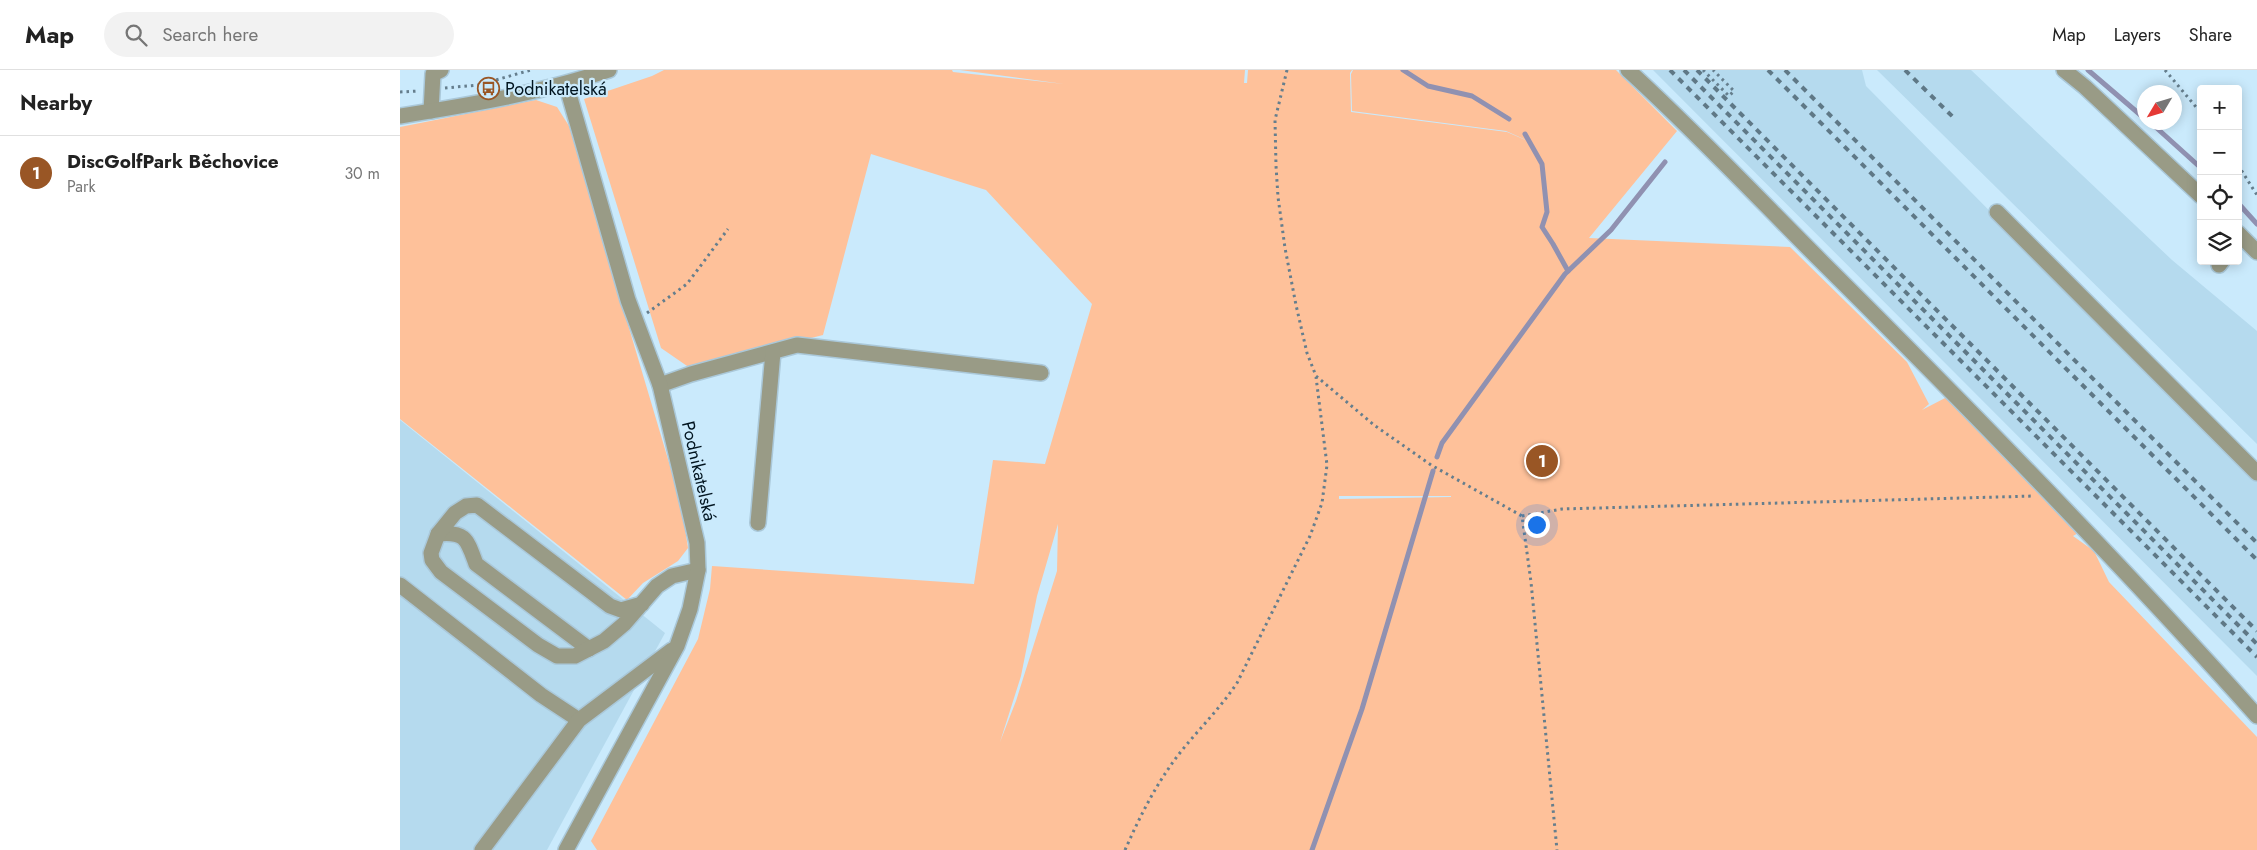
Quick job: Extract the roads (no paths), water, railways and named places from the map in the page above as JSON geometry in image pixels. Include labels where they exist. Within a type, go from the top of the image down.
[{"type":"street","points":[[431,112],[433,74],[440,70]]},
{"type":"street","points":[[400,116],[431,112],[566,84],[608,70]]},
{"type":"street","points":[[1628,70],[1688,125],[1774,214],[1913,352],[2197,648],[2257,716]]},
{"type":"street","points":[[2064,70],[2085,87],[2197,192]]},
{"type":"street","name":"Podnikatelská","points":[[566,84],[628,300],[660,385],[697,543],[698,570],[690,609],[677,646],[566,850]]},
{"type":"street","points":[[1997,212],[2257,473]]},
{"type":"street","points":[[2242,241],[2257,252]]},
{"type":"street","points":[[660,385],[691,374],[797,345],[1041,373]]},
{"type":"street","points":[[758,523],[773,352]]},
{"type":"street","points":[[642,604],[621,610],[610,606],[477,505],[466,506],[455,513],[438,534],[431,553],[432,560],[441,572],[538,645],[557,656],[574,656],[589,649],[618,630],[642,604],[658,586],[672,576],[698,570]]},
{"type":"street","points":[[438,534],[454,532],[463,537],[470,546],[476,564],[589,649]]},
{"type":"street","points":[[400,585],[541,695],[579,720]]},
{"type":"street","points":[[482,850],[579,720],[677,646]]},
{"type":"waterway","points":[[1403,70],[1428,86],[1472,96],[1509,119]]},
{"type":"waterway","points":[[2088,70],[2137,112]]},
{"type":"waterway","points":[[2159,130],[2197,164]]},
{"type":"waterway","points":[[1525,134],[1542,164],[1547,212],[1542,227],[1568,271]]},
{"type":"waterway","points":[[1437,457],[1442,443],[1565,274],[1611,230],[1665,162]]},
{"type":"waterway","points":[[2242,207],[2257,224]]},
{"type":"waterway","points":[[1312,850],[1362,709],[1433,471]]},
{"type":"railway","points":[[1670,70],[2257,657]]},
{"type":"railway","points":[[1684,70],[2257,644]]},
{"type":"railway","points":[[1697,70],[2257,631]]},
{"type":"railway","points":[[1768,70],[2257,560]]},
{"type":"railway","points":[[1785,70],[2257,543]]},
{"type":"railway","points":[[1905,70],[1955,119]]},
{"type":"place","name":"Podnikatelská","points":[[489,89]]},
{"type":"place","name":"DiscGolfPark Běchovice","points":[[1542,461]]}]
